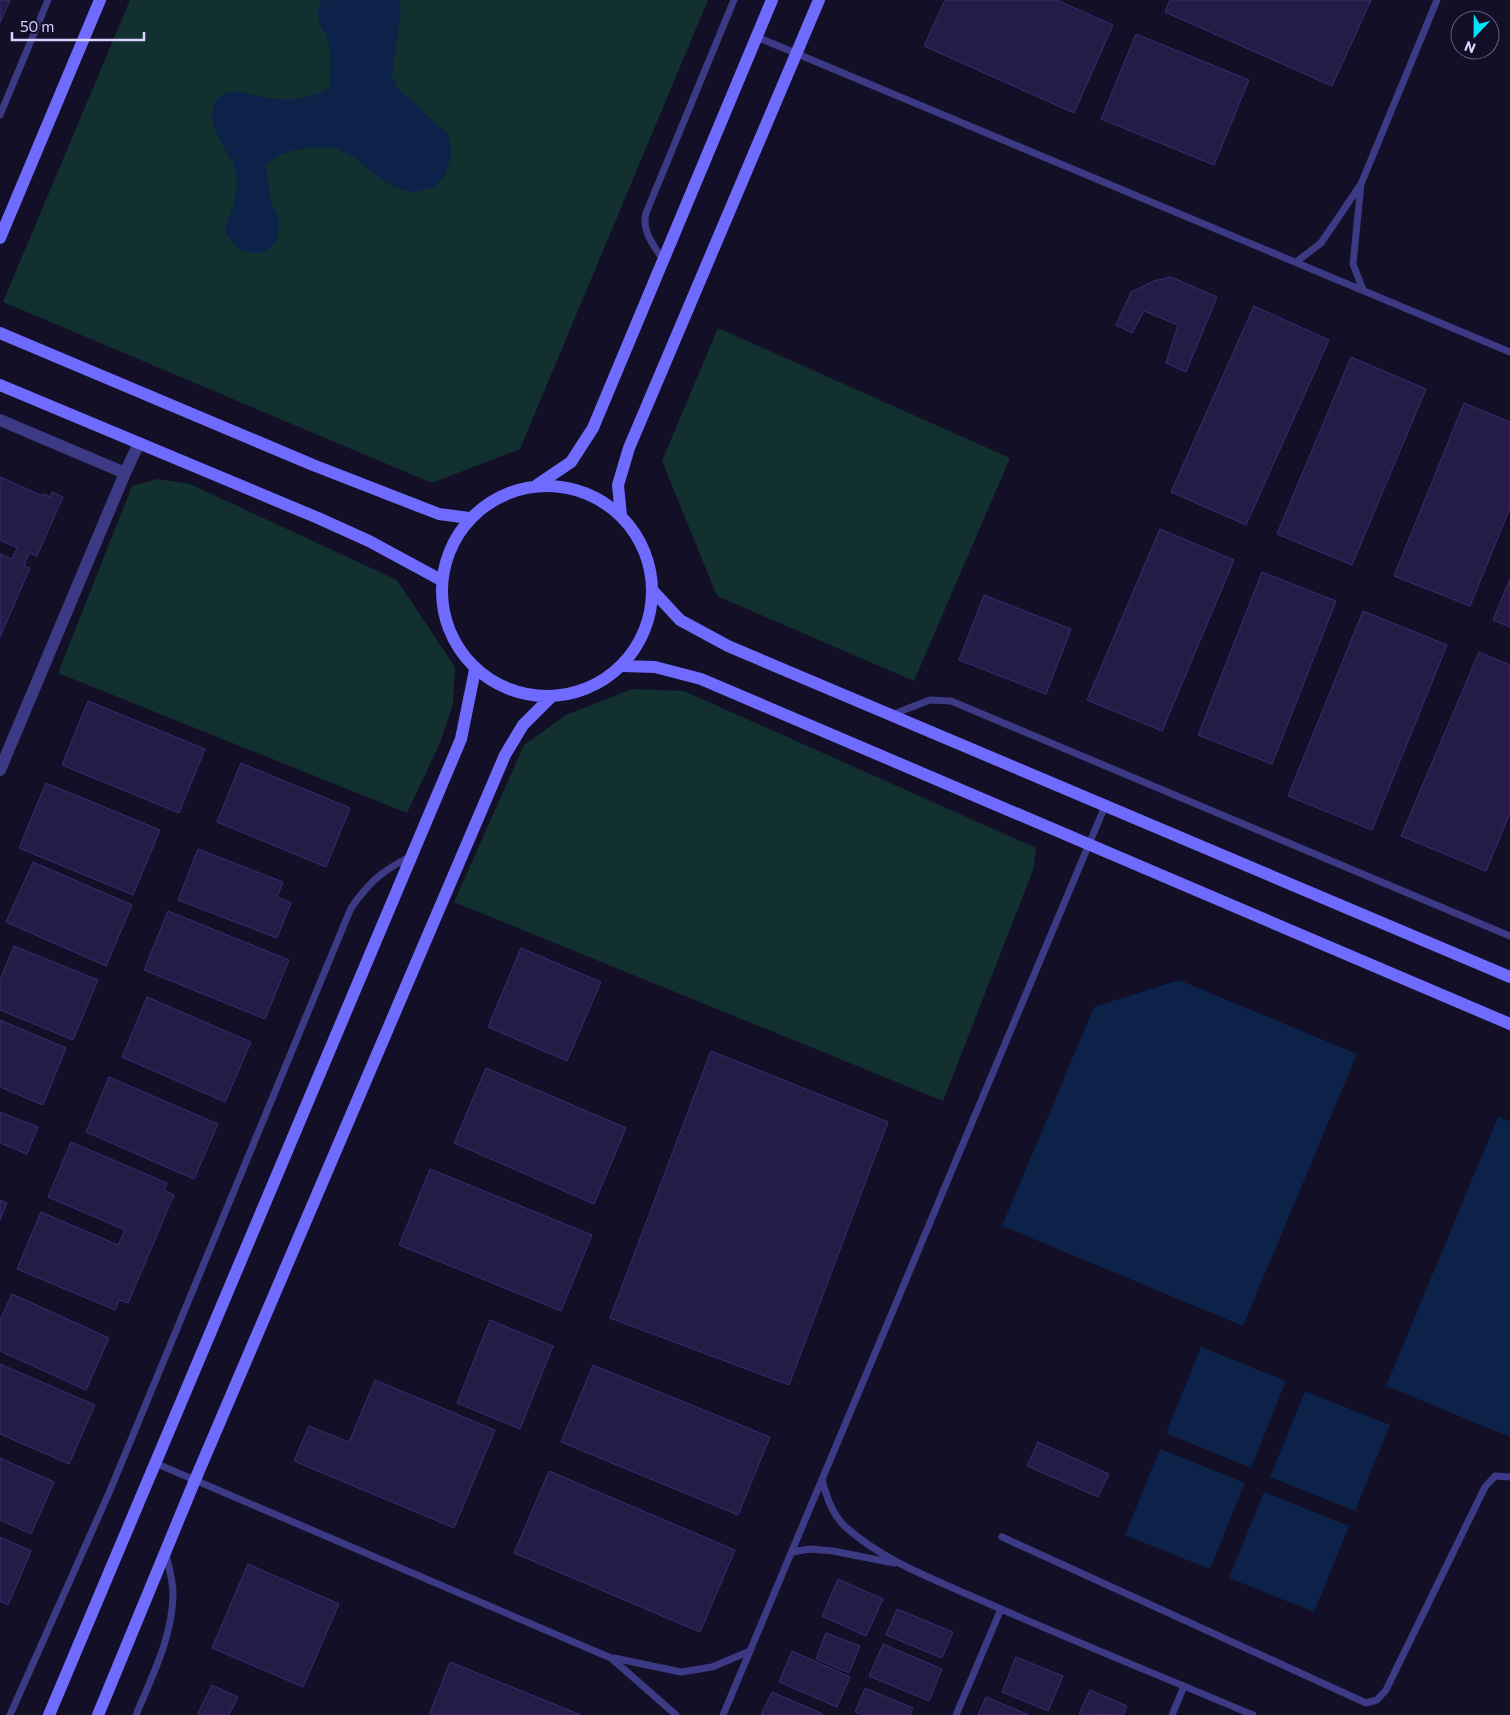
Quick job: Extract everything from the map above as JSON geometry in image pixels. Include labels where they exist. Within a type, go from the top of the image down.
[{"type":"main road","points":[[0,238],[100,0]]},
{"type":"main road","points":[[538,485],[583,491],[621,516],[639,538],[650,564],[654,592],[646,632],[623,666],[590,689],[550,698],[510,691],[475,670],[447,629],[441,580],[450,546],[469,518],[500,495],[538,485],[571,462],[593,428],[772,0]]},
{"type":"main road","points":[[621,516],[618,485],[629,448],[819,0]]},
{"type":"main road","points":[[0,333],[313,465],[439,514],[469,518]]},
{"type":"main road","points":[[0,385],[318,518],[369,541],[441,580]]},
{"type":"main road","points":[[654,592],[680,620],[728,646],[1510,977]]},
{"type":"main road","points":[[623,666],[655,668],[701,679],[1510,1024]]},
{"type":"main road","points":[[50,1715],[461,739],[475,670]]},
{"type":"main road","points":[[98,1715],[195,1480],[505,754],[523,725],[550,698]]},
{"type":"street","points":[[0,420],[125,473]]},
{"type":"street","points":[[0,770],[139,443]]},
{"type":"lane","points":[[0,115],[48,0]]},
{"type":"lane","points":[[663,260],[646,231],[644,220],[734,0]]},
{"type":"lane","points":[[1296,262],[1321,243],[1361,184],[1437,0]]},
{"type":"lane","points":[[757,37],[1510,352]]},
{"type":"lane","points":[[1361,184],[1353,264],[1363,290]]},
{"type":"lane","points":[[890,715],[930,700],[951,700],[1510,936]]},
{"type":"lane","points":[[723,1715],[1105,806]]},
{"type":"lane","points":[[10,1715],[109,1493],[351,908],[365,888],[376,877],[388,868],[411,856]]},
{"type":"lane","points":[[155,1463],[611,1658],[681,1672],[712,1667],[750,1651]]},
{"type":"lane","points":[[1002,1537],[1366,1703],[1377,1700],[1386,1690],[1485,1487],[1495,1476],[1510,1477]]},
{"type":"lane","points":[[822,1480],[827,1498],[847,1528],[900,1564],[1000,1609],[1253,1715]]},
{"type":"lane","points":[[792,1552],[810,1549],[833,1551],[900,1564]]},
{"type":"lane","points":[[136,1715],[168,1632],[171,1617],[173,1591],[166,1552]]},
{"type":"lane","points":[[956,1715],[1000,1609]]},
{"type":"lane","points":[[611,1658],[676,1715]]},
{"type":"lane","points":[[1172,1715],[1184,1686]]},
{"type":"green space","points":[[130,0],[708,0],[520,449],[432,483],[3,302]]},
{"type":"green space","points":[[718,328],[1010,458],[914,681],[717,596],[662,461]]},
{"type":"green space","points":[[157,479],[190,484],[397,580],[455,667],[453,704],[440,743],[407,813],[58,673],[132,486]]},
{"type":"green space","points":[[632,689],[684,691],[1036,848],[1033,870],[943,1101],[454,902],[524,745],[566,715]]},
{"type":"water","points":[[322,0],[399,0],[401,9],[392,76],[396,87],[447,133],[452,152],[446,173],[435,187],[412,193],[390,185],[351,155],[337,149],[321,147],[293,150],[274,158],[266,166],[272,204],[279,220],[277,239],[270,248],[261,253],[244,251],[234,244],[225,232],[234,203],[237,180],[233,164],[213,124],[212,115],[215,103],[221,95],[233,92],[275,99],[297,99],[308,97],[329,88],[330,50],[318,18]]},
{"type":"water","points":[[1179,980],[1357,1054],[1243,1326],[1002,1226],[1094,1007]]},
{"type":"water","points":[[1498,1117],[1510,1121],[1510,1437],[1386,1386]]},
{"type":"water","points":[[1201,1347],[1286,1381],[1251,1468],[1166,1433]]},
{"type":"water","points":[[1305,1391],[1390,1425],[1355,1511],[1270,1477]]},
{"type":"water","points":[[1160,1449],[1245,1483],[1210,1569],[1125,1535]]},
{"type":"water","points":[[1264,1492],[1349,1526],[1314,1612],[1229,1578]]},
{"type":"building","points":[[0,0],[10,0],[0,23]]},
{"type":"building","points":[[945,0],[1057,0],[1113,25],[1074,113],[924,46]]},
{"type":"building","points":[[1170,0],[1371,0],[1332,86],[1165,12]]},
{"type":"building","points":[[1136,34],[1249,80],[1214,165],[1101,119]]},
{"type":"building","points":[[1171,277],[1217,297],[1186,372],[1166,363],[1178,325],[1144,311],[1132,333],[1116,325],[1131,292],[1154,281]]},
{"type":"building","points":[[1254,306],[1329,340],[1246,525],[1171,492]]},
{"type":"building","points":[[1351,357],[1426,389],[1352,565],[1277,534]]},
{"type":"building","points":[[1464,403],[1510,422],[1510,508],[1470,606],[1394,576]]},
{"type":"building","points":[[0,477],[43,496],[44,494],[50,497],[52,492],[63,497],[37,556],[29,553],[24,566],[30,568],[0,637],[0,554],[12,559],[17,548],[0,540]]},
{"type":"building","points":[[1160,529],[1234,560],[1162,731],[1087,700]]},
{"type":"building","points":[[1262,572],[1336,601],[1272,764],[1198,735]]},
{"type":"building","points":[[1510,579],[1510,627],[1493,620]]},
{"type":"building","points":[[984,595],[1071,629],[1046,694],[959,660]]},
{"type":"building","points":[[1363,611],[1447,645],[1372,830],[1288,796]]},
{"type":"building","points":[[1479,652],[1510,665],[1510,813],[1486,871],[1401,836]]},
{"type":"building","points":[[88,701],[205,749],[179,813],[62,765]]},
{"type":"building","points":[[241,763],[350,808],[326,867],[217,822]]},
{"type":"building","points":[[46,783],[160,830],[133,895],[19,848]]},
{"type":"building","points":[[198,849],[283,882],[277,897],[291,903],[277,938],[178,900]]},
{"type":"building","points":[[33,862],[132,905],[106,966],[6,922]]},
{"type":"building","points":[[168,911],[289,960],[265,1019],[144,970]]},
{"type":"building","points":[[14,946],[98,980],[73,1040],[0,1010],[0,980]]},
{"type":"building","points":[[521,948],[601,982],[567,1061],[488,1027]]},
{"type":"building","points":[[147,997],[251,1042],[225,1102],[122,1057]]},
{"type":"building","points":[[0,1020],[66,1048],[43,1105],[0,1087]]},
{"type":"building","points":[[711,1051],[888,1122],[789,1385],[610,1318]]},
{"type":"building","points":[[486,1068],[626,1128],[594,1204],[454,1143]]},
{"type":"building","points":[[109,1077],[218,1124],[194,1179],[86,1132]]},
{"type":"building","points":[[0,1112],[38,1127],[27,1154],[0,1143]]},
{"type":"building","points":[[71,1142],[167,1183],[164,1190],[174,1195],[128,1303],[119,1300],[115,1310],[17,1269],[41,1212],[118,1245],[125,1230],[48,1197]]},
{"type":"building","points":[[430,1169],[592,1235],[561,1311],[399,1245]]},
{"type":"building","points":[[0,1200],[7,1203],[0,1220]]},
{"type":"building","points":[[12,1294],[109,1338],[86,1390],[0,1351],[0,1320]]},
{"type":"building","points":[[490,1320],[553,1346],[520,1429],[457,1403]]},
{"type":"building","points":[[0,1364],[95,1405],[69,1464],[0,1434]]},
{"type":"building","points":[[593,1365],[770,1437],[738,1515],[561,1442]]},
{"type":"building","points":[[375,1380],[495,1430],[454,1528],[294,1461],[309,1426],[349,1442]]},
{"type":"building","points":[[1038,1442],[1109,1474],[1098,1497],[1027,1466]]},
{"type":"building","points":[[0,1458],[54,1482],[31,1534],[0,1520]]},
{"type":"building","points":[[549,1471],[735,1550],[700,1632],[514,1553]]},
{"type":"building","points":[[0,1537],[31,1551],[8,1605],[0,1601]]},
{"type":"building","points":[[248,1564],[339,1604],[303,1687],[212,1648]]},
{"type":"building","points":[[838,1579],[883,1599],[866,1636],[822,1616]]},
{"type":"building","points":[[897,1609],[953,1632],[942,1658],[886,1635]]},
{"type":"building","points":[[826,1633],[860,1646],[849,1673],[816,1659]]},
{"type":"building","points":[[883,1644],[942,1669],[929,1701],[869,1676]]},
{"type":"building","points":[[792,1651],[850,1677],[837,1707],[779,1682]]},
{"type":"building","points":[[1016,1657],[1063,1676],[1048,1711],[1002,1692]]},
{"type":"building","points":[[450,1662],[581,1715],[429,1715]]},
{"type":"building","points":[[212,1685],[238,1697],[229,1715],[197,1715]]},
{"type":"building","points":[[865,1688],[913,1708],[910,1715],[861,1715],[855,1712]]},
{"type":"building","points":[[1090,1690],[1127,1706],[1123,1715],[1079,1714]]},
{"type":"building","points":[[772,1692],[823,1714],[823,1715],[761,1715]]},
{"type":"building","points":[[986,1697],[1029,1715],[978,1715]]}]
